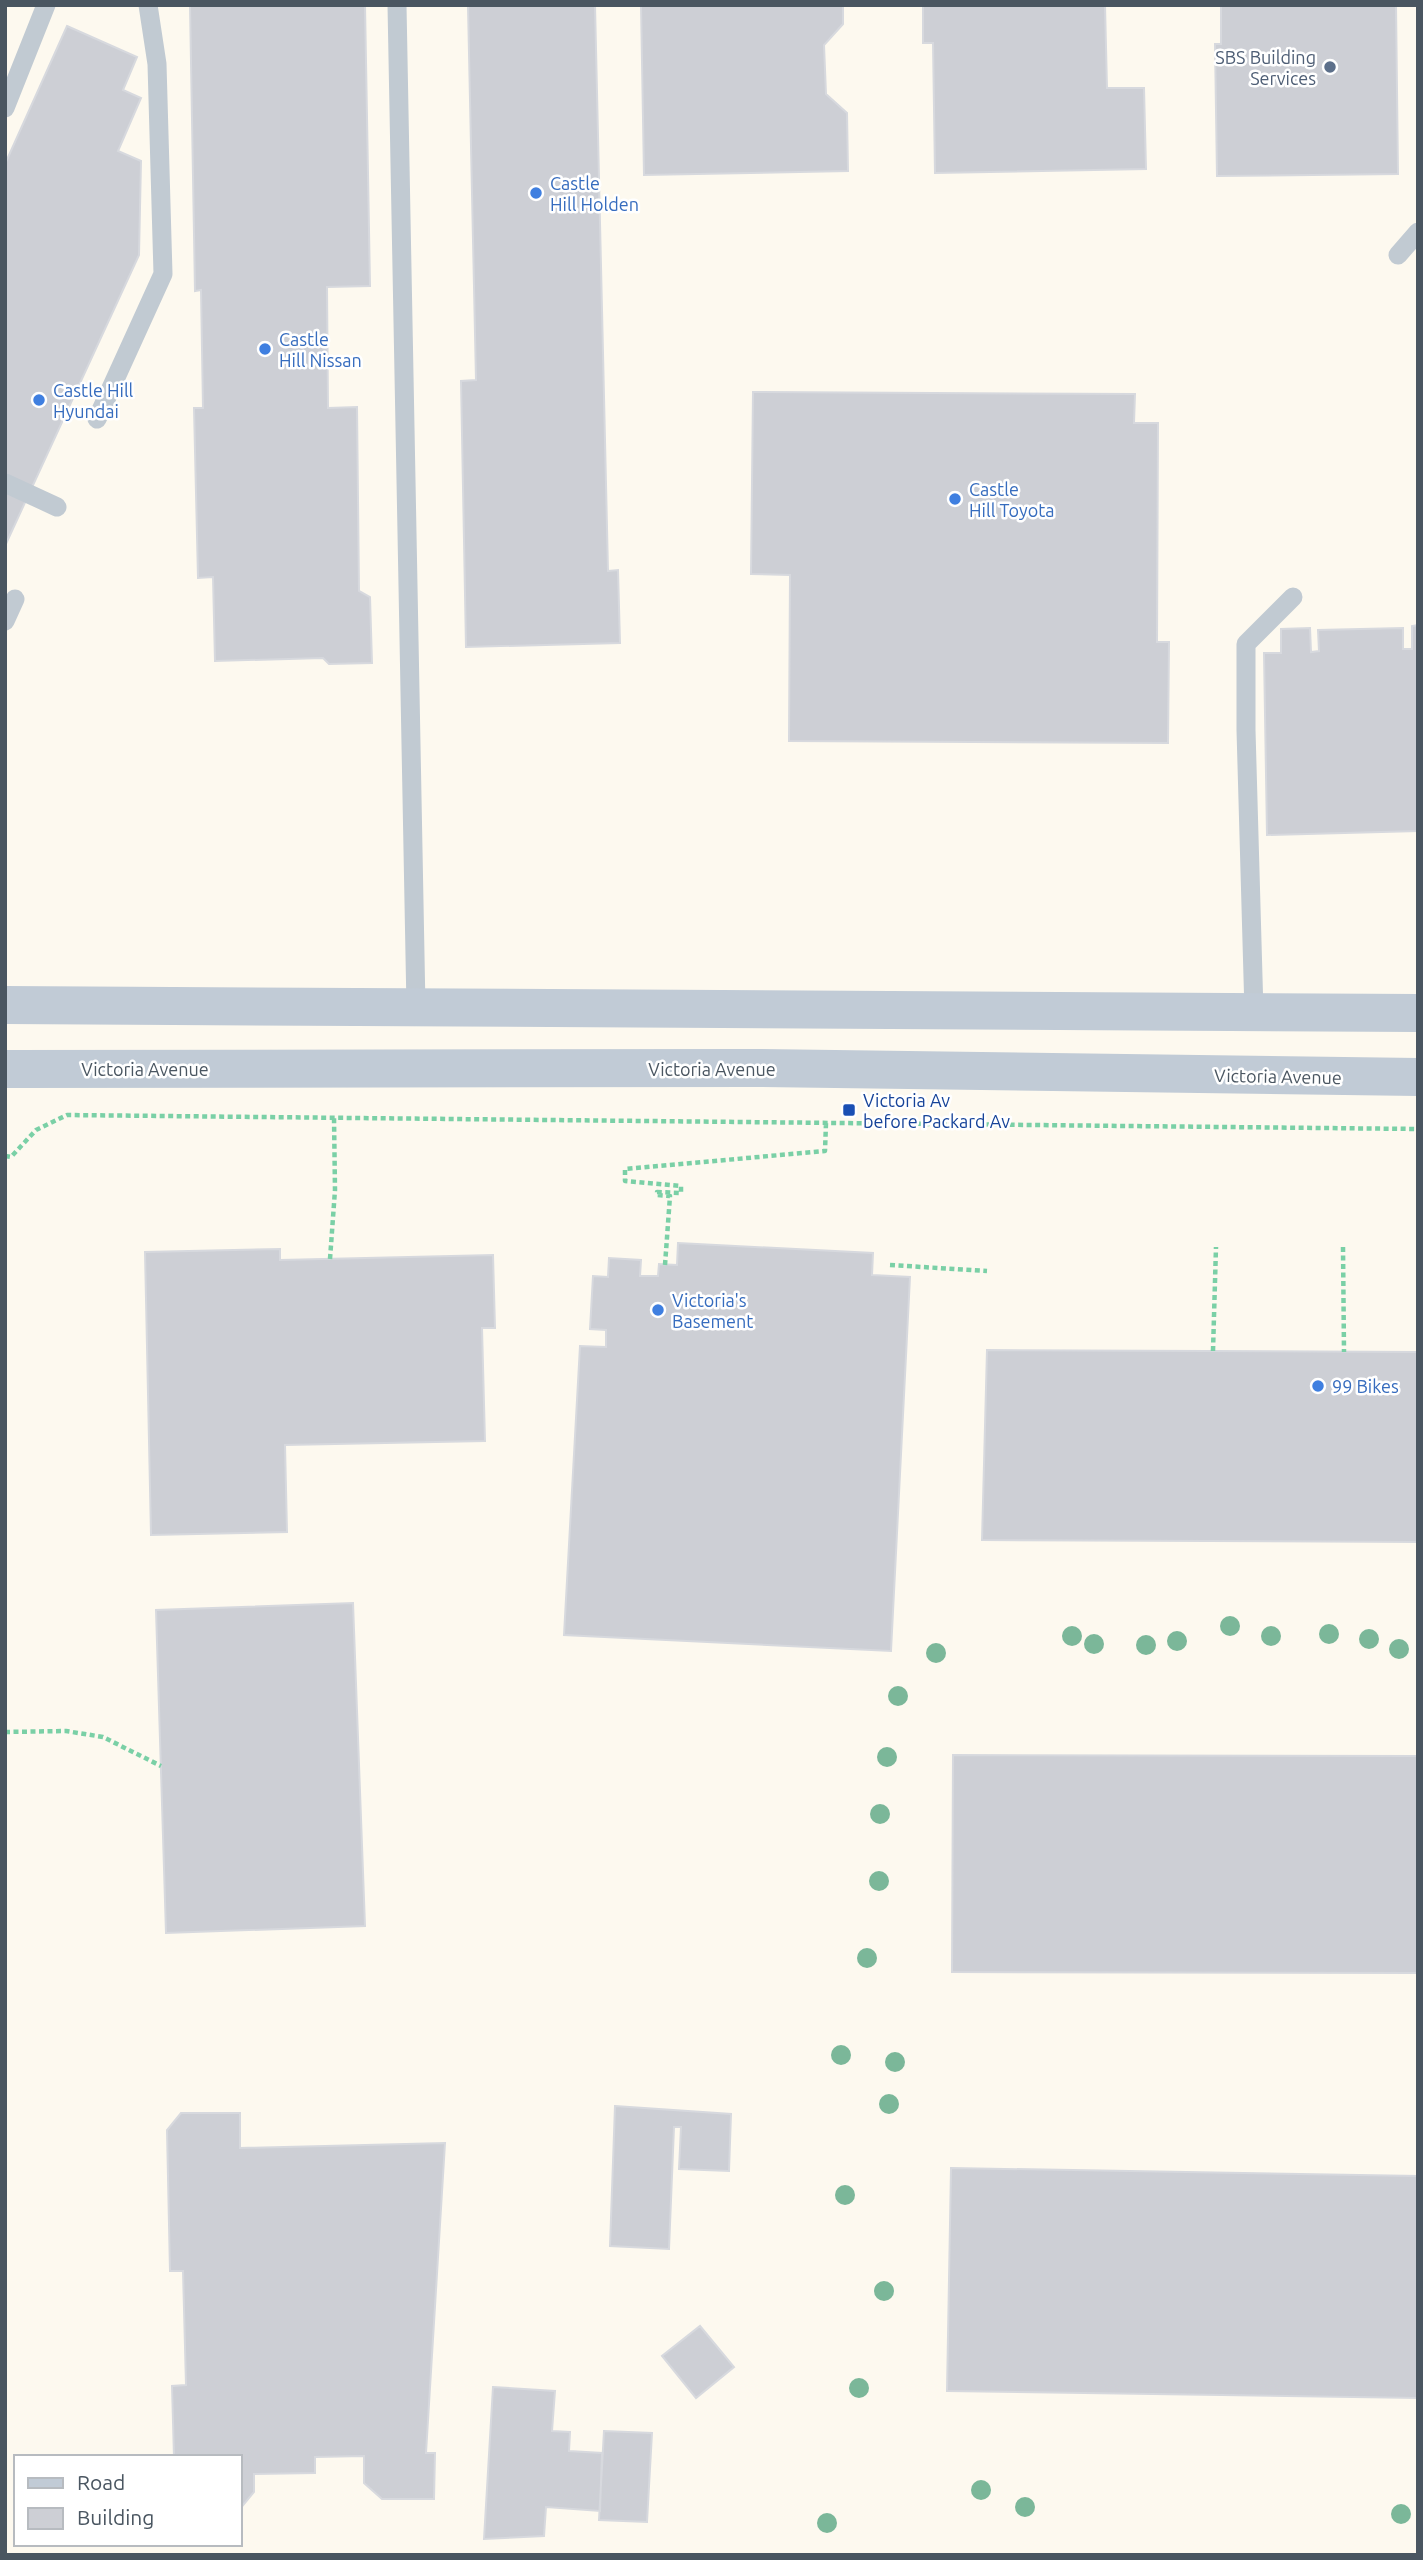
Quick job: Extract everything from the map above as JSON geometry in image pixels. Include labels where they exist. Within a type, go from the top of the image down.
[{"type":"main road","points":[[5,1005],[1418,1013]]},
{"type":"main road","points":[[416,1008],[419,1069]]},
{"type":"main road","points":[[753,1010],[755,1068]]},
{"type":"main road","name":"Victoria Avenue","points":[[5,1069],[755,1068],[1418,1077]]},
{"type":"lane","points":[[5,108],[46,5]]},
{"type":"lane","points":[[97,419],[163,274],[157,64],[148,5]]},
{"type":"lane","points":[[397,5],[416,1008]]},
{"type":"lane","points":[[1398,255],[1418,232]]},
{"type":"lane","points":[[5,483],[57,507]]},
{"type":"lane","points":[[1254,1012],[1246,730],[1247,644],[1293,597]]},
{"type":"lane","points":[[5,621],[15,599]]},
{"type":"path","points":[[5,1156],[11,1157],[36,1130],[66,1115],[1418,1129]]},
{"type":"path","points":[[330,1259],[335,1190],[334,1118]]},
{"type":"path","points":[[665,1265],[670,1196],[657,1195],[657,1192],[681,1193],[681,1186],[625,1181],[625,1169],[825,1151],[826,1123]]},
{"type":"path","points":[[1213,1351],[1216,1247]]},
{"type":"path","points":[[1343,1247],[1344,1352]]},
{"type":"path","points":[[890,1265],[988,1272]]},
{"type":"path","points":[[5,1732],[66,1731],[103,1737],[161,1766]]},
{"type":"shaded area","points":[[5,5],[1418,5],[1418,2555],[5,2555]]},
{"type":"building","name":"Castle Hill Nissan","points":[[190,5],[365,5],[370,286],[327,287],[328,408],[357,407],[359,591],[370,597],[372,663],[329,664],[323,658],[215,661],[213,577],[198,578],[194,408],[203,408],[201,290],[195,291]]},
{"type":"building","name":"Castle Hill Holden","points":[[595,5],[608,571],[618,570],[620,643],[466,647],[461,381],[476,380],[468,6]]},
{"type":"building","points":[[641,5],[843,5],[843,24],[824,45],[826,94],[847,113],[848,171],[644,175]]},
{"type":"building","points":[[923,5],[1105,5],[1107,88],[1144,88],[1146,169],[935,173],[933,43],[923,43]]},
{"type":"building","points":[[1221,5],[1396,5],[1398,174],[1217,176],[1215,44],[1221,44]]},
{"type":"building","name":"Castle Hill Hyundai","points":[[67,26],[137,57],[123,90],[141,98],[118,151],[141,161],[139,255],[5,546],[5,164]]},
{"type":"building","name":"Castle Hill Toyota","points":[[753,392],[1135,394],[1134,423],[1158,423],[1157,642],[1169,642],[1168,743],[789,741],[790,575],[751,574]]},
{"type":"building","points":[[1418,625],[1418,831],[1267,835],[1264,653],[1281,653],[1281,629],[1310,628],[1311,652],[1319,651],[1318,630],[1403,628],[1403,649],[1412,649],[1412,626]]},
{"type":"building","points":[[678,1243],[873,1253],[872,1275],[910,1277],[891,1651],[564,1635],[580,1346],[606,1347],[606,1330],[590,1329],[593,1276],[608,1277],[609,1258],[641,1260],[640,1276],[658,1276],[659,1264],[677,1265]]},
{"type":"building","points":[[280,1249],[280,1260],[493,1255],[495,1328],[482,1328],[485,1441],[285,1445],[287,1532],[151,1535],[145,1252]]},
{"type":"building","points":[[987,1350],[1418,1352],[1418,1542],[982,1540]]},
{"type":"building","points":[[353,1603],[365,1926],[166,1933],[156,1610]]},
{"type":"building","points":[[953,1755],[1418,1756],[1418,1973],[952,1972]]},
{"type":"building","points":[[615,2106],[731,2114],[729,2171],[679,2169],[681,2127],[674,2127],[669,2249],[610,2246]]},
{"type":"building","points":[[181,2113],[240,2113],[240,2148],[445,2143],[426,2453],[435,2453],[434,2499],[382,2499],[364,2483],[364,2456],[315,2457],[315,2473],[254,2474],[254,2492],[242,2507],[242,2455],[174,2455],[172,2386],[186,2385],[183,2271],[170,2271],[167,2130]]},
{"type":"building","points":[[951,2168],[1418,2176],[1418,2398],[947,2391]]},
{"type":"building","points":[[700,2326],[734,2367],[696,2398],[662,2356]]},
{"type":"building","points":[[493,2387],[555,2391],[552,2431],[570,2432],[569,2451],[602,2453],[600,2511],[546,2507],[544,2536],[484,2539]]},
{"type":"building","points":[[604,2431],[652,2433],[647,2522],[599,2520]]},
{"type":"place","name":"SBS Building Services","points":[[1330,67]]},
{"type":"place","name":"Castle Hill Holden","points":[[536,193]]},
{"type":"place","name":"Castle Hill Nissan","points":[[265,349]]},
{"type":"place","name":"Castle Hill Hyundai","points":[[39,400]]},
{"type":"place","name":"Castle Hill Toyota","points":[[955,499]]},
{"type":"place","name":"Victoria Av before Packard Av","points":[[849,1110]]},
{"type":"place","name":"Victoria's Basement","points":[[658,1310]]},
{"type":"place","name":"99 Bikes","points":[[1318,1386]]}]
